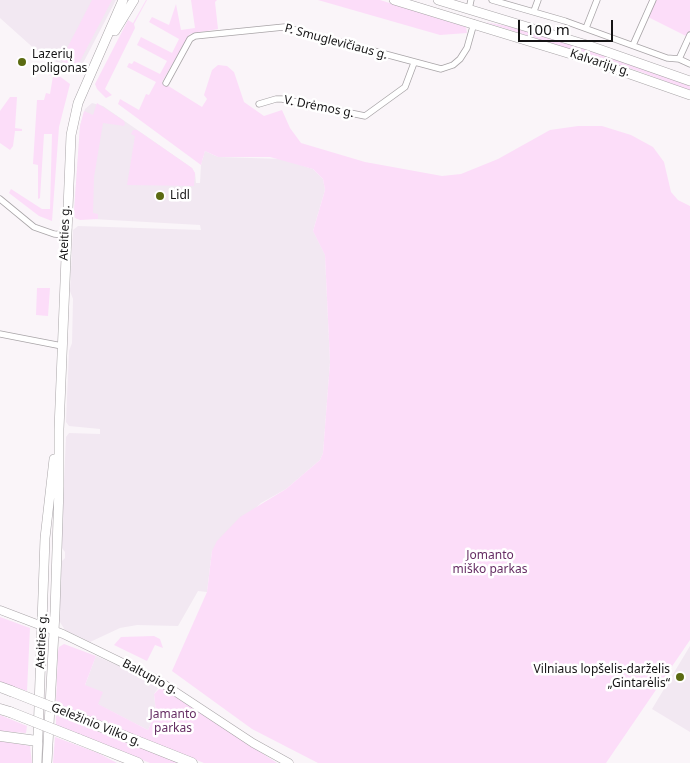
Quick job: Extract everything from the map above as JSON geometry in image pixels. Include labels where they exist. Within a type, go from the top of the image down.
[{"type":"highway","name":"Geležinio Vilko g.","points":[[0,687],[192,763]]},
{"type":"highway","name":"Geležinio Vilko g.","points":[[5,710],[138,763]]},
{"type":"highway","points":[[0,736],[37,741]]},
{"type":"main road","name":"Ateities g.","points":[[47,763],[59,512],[59,429],[65,235],[71,135],[78,103],[106,43],[123,0]]},
{"type":"main road","name":"Ateities g.","points":[[106,43],[134,0]]},
{"type":"main road","name":"Kalvarijų g.","points":[[394,0],[626,71],[690,95]]},
{"type":"main road","name":"Kalvarijų g.","points":[[438,0],[472,7],[690,81]]},
{"type":"main road","points":[[472,7],[474,23]]},
{"type":"main road","name":"Ateities g.","points":[[37,763],[47,509],[59,429]]},
{"type":"main road","points":[[47,509],[59,512]]},
{"type":"main road","points":[[37,741],[49,744]]},
{"type":"street","points":[[492,0],[534,11],[667,58],[690,64]]},
{"type":"street","points":[[534,11],[538,0]]},
{"type":"street","points":[[586,28],[597,0]]},
{"type":"street","points":[[633,45],[653,0]]},
{"type":"street","name":"P. Smuglevičiaus g.","points":[[166,83],[190,39],[195,36],[279,27],[435,69],[453,65],[460,59],[467,48],[474,23]]},
{"type":"street","points":[[679,60],[690,35]]},
{"type":"street","name":"V. Drėmos g.","points":[[259,104],[282,99],[365,116],[405,87],[414,64]]},
{"type":"street","points":[[0,199],[34,226],[54,234],[65,235]]},
{"type":"street","points":[[0,334],[62,346]]},
{"type":"street","name":"Baltupio g.","points":[[0,610],[54,631],[156,679],[253,743],[289,763]]},
{"type":"shaded area","points":[[0,0],[116,0],[81,67],[74,71],[38,52],[0,18]]},
{"type":"shaded area","points":[[92,103],[103,106],[192,168],[195,173],[196,183],[200,183],[201,165],[205,151],[218,157],[283,159],[313,169],[323,179],[325,190],[313,231],[325,255],[330,362],[323,453],[320,460],[286,489],[261,503],[212,551],[207,592],[198,591],[178,626],[137,625],[120,628],[90,642],[65,630],[58,619],[62,561],[65,558],[65,552],[61,547],[66,437],[69,433],[100,434],[100,429],[69,426],[66,422],[69,351],[72,343],[73,299],[70,291],[73,230],[78,226],[201,230],[200,225],[75,218],[80,126],[85,109]]},
{"type":"shaded area","name":"Vilniaus lopšelis-darželis „Gintarėlis“","points":[[690,646],[690,732],[652,709]]},
{"type":"shaded area","points":[[96,656],[135,673],[159,687],[154,694],[156,712],[148,730],[97,704],[85,685]]},
{"type":"green space","points":[[92,0],[112,0],[78,65],[69,67],[61,60]]},
{"type":"green space","points":[[146,0],[134,24],[135,28],[105,89],[112,95],[106,98],[97,89],[95,84],[128,20],[133,23]]},
{"type":"green space","name":"Jomanto miško parkas","points":[[191,0],[217,0],[215,2],[218,29],[190,34],[162,82],[202,107],[207,99],[204,95],[212,70],[218,65],[227,66],[234,72],[244,102],[264,116],[282,110],[290,128],[301,143],[365,162],[442,176],[461,174],[498,159],[550,130],[578,126],[602,126],[631,135],[653,147],[664,162],[671,192],[678,200],[690,206],[690,640],[606,763],[318,763],[252,729],[172,671],[207,592],[212,551],[217,541],[240,517],[286,489],[320,460],[323,453],[330,362],[325,255],[313,231],[325,190],[323,179],[313,169],[270,157],[218,157],[205,151],[201,165],[118,104],[120,99],[139,110],[146,94],[149,95],[156,82],[127,67],[129,63],[132,64],[134,61],[160,74],[167,61],[137,45],[141,37],[172,53],[179,39],[149,22],[152,17],[169,25],[176,4],[181,30],[195,28]]},
{"type":"green space","points":[[318,0],[380,0],[466,27],[467,33],[440,35]]},
{"type":"green space","points":[[649,0],[690,0],[690,38],[644,15]]},
{"type":"green space","points":[[485,22],[512,27],[576,46],[690,85],[690,91],[641,72]]},
{"type":"green space","points":[[50,69],[70,84],[59,127],[52,221],[39,216],[9,193],[11,189],[42,209],[50,209],[52,134],[44,134],[40,198],[38,199],[38,165],[33,164],[37,100],[44,100],[46,93],[50,94],[53,76],[49,75]]},
{"type":"green space","points":[[10,97],[17,97],[15,128],[22,129],[22,131],[15,131],[13,146],[10,150],[0,143],[0,111]]},
{"type":"green space","points":[[97,103],[124,121],[125,124],[124,126],[103,123],[94,177],[93,213],[98,214],[98,219],[80,220],[75,218],[74,212],[80,126],[84,111],[93,115]]},
{"type":"green space","points":[[133,130],[137,130],[192,168],[195,173],[194,186],[127,185],[135,136],[131,134]]},
{"type":"green space","points":[[37,288],[50,288],[48,316],[36,315]]},
{"type":"green space","points":[[0,617],[30,628],[27,691],[0,683]]},
{"type":"green space","points":[[154,636],[160,639],[163,648],[155,645],[147,661],[114,645],[121,637]]},
{"type":"green space","name":"Jamanto parkas","points":[[64,644],[96,656],[85,685],[103,692],[98,704],[148,730],[156,712],[154,694],[161,687],[277,763],[204,763],[56,703],[58,651],[59,647]]},
{"type":"green space","points":[[0,715],[27,726],[26,733],[0,731]]},
{"type":"green space","points":[[56,715],[181,763],[150,763],[56,725]]},
{"type":"green space","points":[[55,737],[98,753],[117,763],[53,763]]},
{"type":"green space","points":[[0,741],[30,746],[32,763],[0,763]]},
{"type":"place","name":"Lazerių poligonas","points":[[22,62]]},
{"type":"place","name":"Lidl","points":[[160,196]]},
{"type":"place","name":"Vilniaus lopšelis-darželis „Gintarėlis“","points":[[680,677]]}]
